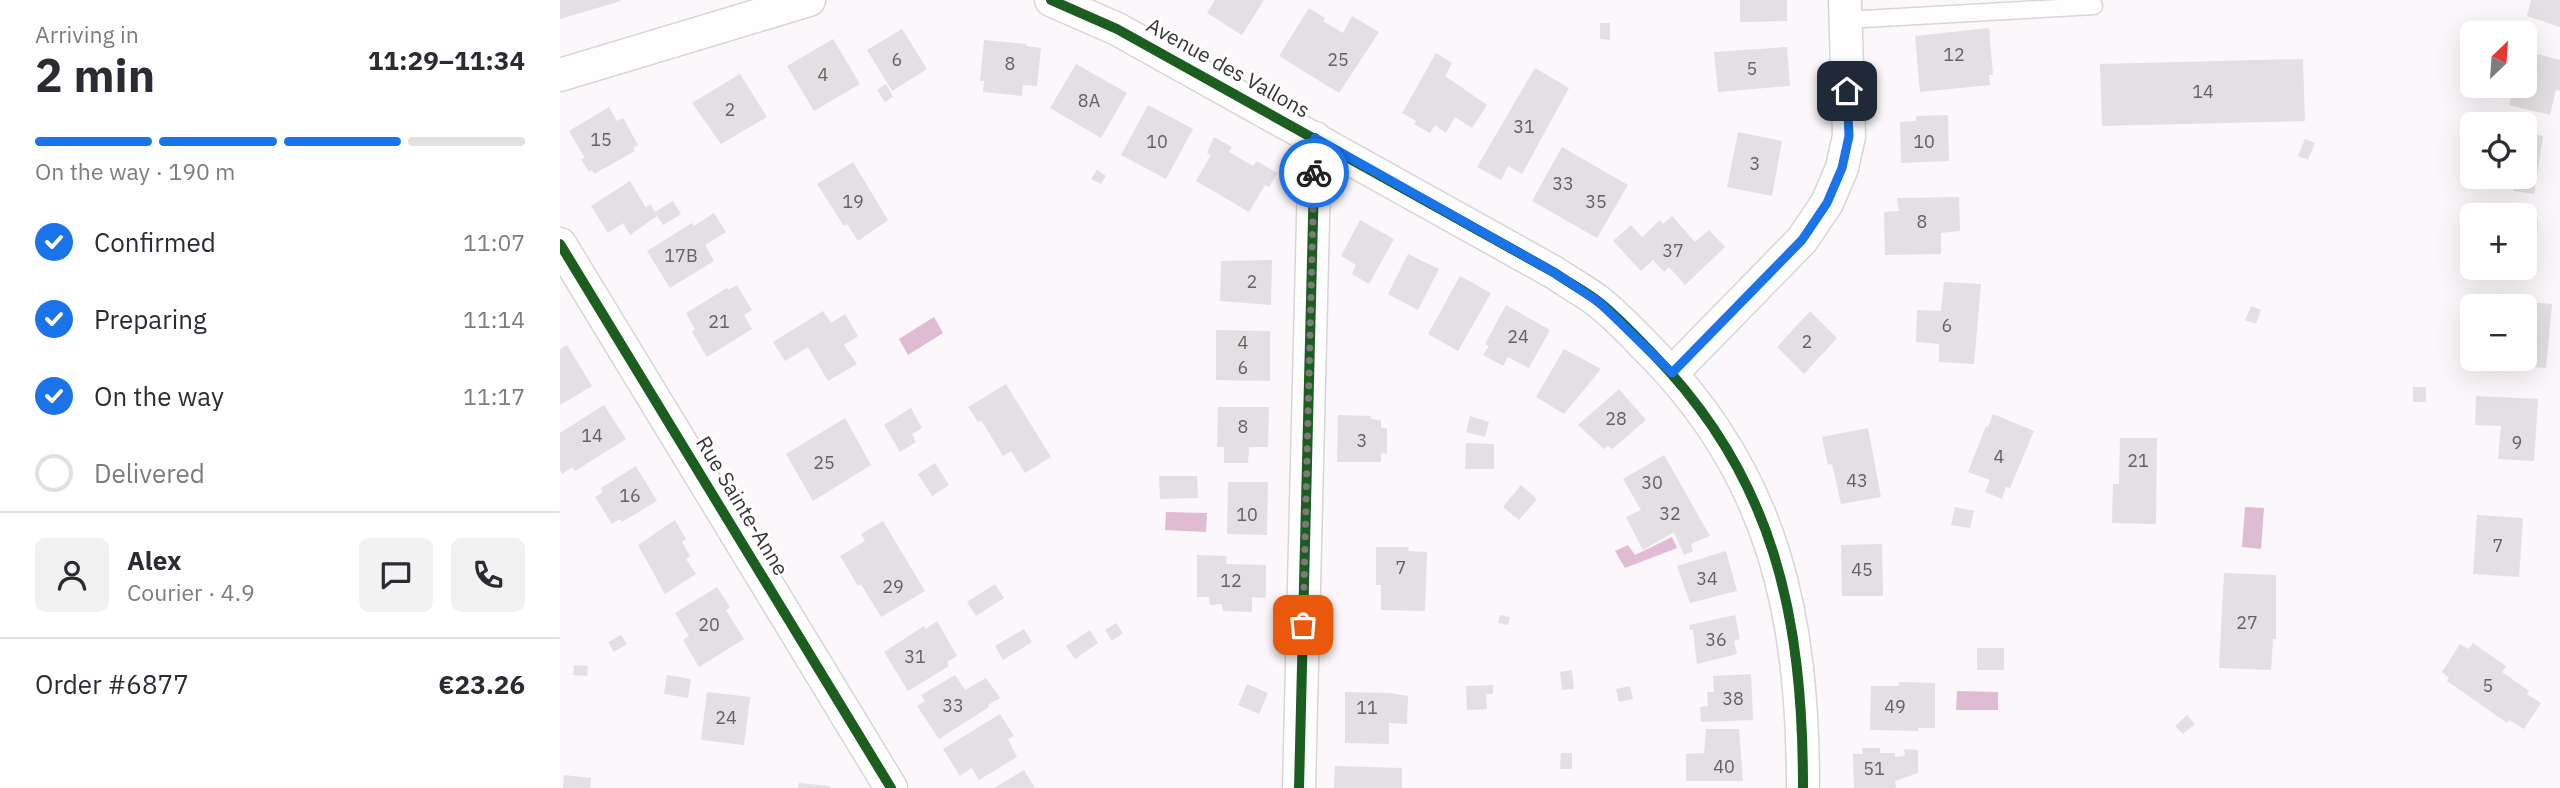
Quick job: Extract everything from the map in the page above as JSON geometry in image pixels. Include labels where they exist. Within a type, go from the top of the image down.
[{"type":"street","points":[[560,75],[808,0]]},
{"type":"street","name":"Avenue des Vallons","points":[[1051,0],[1117,29],[1555,273],[1599,302],[1672,373],[1702,409],[1738,466],[1765,523],[1785,592],[1798,667],[1803,788]]},
{"type":"street","points":[[1672,373],[1802,240],[1827,203],[1842,168],[1849,136],[1845,10]]},
{"type":"street","points":[[1299,788],[1315,138]]},
{"type":"street","name":"Rue Sainte-Anne","points":[[560,244],[891,788]]},
{"type":"lane","points":[[1845,10],[2094,6]]},
{"type":"shaded area","points":[[934,317],[943,333],[908,355],[899,339]]},
{"type":"shaded area","points":[[2245,507],[2264,508],[2261,549],[2242,547]]},
{"type":"shaded area","points":[[1166,512],[1207,513],[1206,532],[1165,530]]},
{"type":"shaded area","points":[[1672,537],[1677,548],[1625,568],[1615,551],[1628,545],[1635,555]]},
{"type":"shaded area","points":[[1957,691],[1998,692],[1998,710],[1956,710]]},
{"type":"building","points":[[560,0],[621,0],[621,1],[560,19]]},
{"type":"building","points":[[1215,0],[1264,0],[1242,35],[1207,13]]},
{"type":"building","points":[[1740,0],[1787,0],[1787,21],[1740,22]]},
{"type":"building","points":[[2531,0],[2560,0],[2560,27],[2527,16]]},
{"type":"building","points":[[1309,8],[1325,18],[1323,21],[1343,33],[1352,16],[1379,32],[1339,93],[1279,56]]},
{"type":"building","points":[[1600,23],[1610,23],[1610,40],[1600,39]]},
{"type":"building","points":[[1989,28],[1993,75],[1989,75],[1990,85],[1920,92],[1915,36]]},
{"type":"building","points":[[902,29],[927,69],[892,91],[867,50]]},
{"type":"building","points":[[833,39],[860,84],[814,111],[787,66]]},
{"type":"building","points":[[984,40],[1041,48],[1037,86],[1023,85],[1022,96],[983,92],[984,81],[980,81]]},
{"type":"building","points":[[1787,47],[1790,86],[1718,92],[1714,52]]},
{"type":"building","points":[[1436,53],[1452,63],[1445,76],[1487,105],[1472,128],[1455,117],[1446,133],[1435,125],[1430,133],[1402,113]]},
{"type":"building","points":[[2538,54],[2560,60],[2560,91],[2556,90],[2550,115],[2509,105],[2511,98],[2538,98]]},
{"type":"building","points":[[2303,59],[2305,121],[2102,126],[2100,64]]},
{"type":"building","points":[[1076,64],[1127,93],[1101,138],[1050,108]]},
{"type":"building","points":[[1535,68],[1569,88],[1522,174],[1508,166],[1501,180],[1477,167]]},
{"type":"building","points":[[740,74],[767,117],[721,144],[692,103]]},
{"type":"building","points":[[886,84],[893,97],[885,102],[877,90]]},
{"type":"building","points":[[1148,105],[1193,129],[1166,179],[1121,155]]},
{"type":"building","points":[[609,107],[617,121],[623,118],[638,145],[633,148],[635,151],[594,174],[592,170],[589,172],[581,159],[585,158],[569,131]]},
{"type":"building","points":[[1948,115],[1949,161],[1901,163],[1900,122],[1916,121],[1916,116]]},
{"type":"building","points":[[1738,132],[1782,141],[1772,196],[1727,187]]},
{"type":"building","points":[[2537,135],[2543,136],[2537,175]]},
{"type":"building","points":[[1214,137],[1232,147],[1229,152],[1253,166],[1257,161],[1277,173],[1269,187],[1265,185],[1249,212],[1196,181],[1211,155],[1207,153]]},
{"type":"building","points":[[2305,139],[2315,143],[2308,160],[2298,156]]},
{"type":"building","points":[[1562,147],[1628,185],[1597,238],[1532,201]]},
{"type":"building","points":[[853,162],[888,220],[858,241],[847,224],[844,226],[817,184]]},
{"type":"building","points":[[1097,170],[1106,176],[1101,184],[1091,179]]},
{"type":"building","points":[[630,181],[646,208],[650,204],[655,212],[673,201],[681,214],[663,225],[657,216],[630,235],[623,223],[608,233],[591,206]]},
{"type":"building","points":[[2513,189],[2535,189],[2534,194]]},
{"type":"building","points":[[1959,197],[1960,231],[1941,233],[1941,254],[1885,255],[1884,212],[1899,211],[1897,198]]},
{"type":"building","points":[[714,213],[726,232],[705,245],[714,261],[670,288],[647,251],[692,223],[694,226]]},
{"type":"building","points":[[1672,216],[1695,242],[1709,230],[1725,247],[1685,285],[1669,267],[1664,272],[1653,260],[1641,271],[1613,241],[1631,225],[1642,237],[1660,220],[1663,224]]},
{"type":"building","points":[[1360,220],[1394,239],[1369,284],[1352,274],[1356,265],[1341,256]]},
{"type":"building","points":[[1408,254],[1439,269],[1418,310],[1388,294]]},
{"type":"building","points":[[1272,260],[1271,305],[1220,301],[1221,261]]},
{"type":"building","points":[[1460,276],[1491,293],[1458,351],[1428,334]]},
{"type":"building","points":[[1944,282],[1981,284],[1974,364],[1939,362],[1939,344],[1916,342],[1917,310],[1941,311]]},
{"type":"building","points":[[737,285],[752,310],[744,315],[752,329],[707,357],[692,332],[695,329],[686,313],[727,288],[728,290]]},
{"type":"building","points":[[2537,303],[2552,304],[2546,368],[2537,367]]},
{"type":"building","points":[[1506,305],[1550,330],[1529,368],[1508,357],[1503,366],[1483,355],[1489,346],[1485,344]]},
{"type":"building","points":[[2251,306],[2261,310],[2256,324],[2245,320]]},
{"type":"building","points":[[823,311],[831,323],[845,314],[858,336],[844,345],[857,364],[828,381],[808,347],[785,361],[773,342]]},
{"type":"building","points":[[1810,311],[1837,338],[1804,374],[1777,347]]},
{"type":"building","points":[[1216,330],[1270,331],[1270,381],[1216,380]]},
{"type":"building","points":[[567,345],[592,386],[560,405],[560,349]]},
{"type":"building","points":[[1564,349],[1601,369],[1564,414],[1536,397]]},
{"type":"building","points":[[1006,384],[1051,457],[1025,473],[1011,451],[1003,456],[981,420],[978,422],[968,407]]},
{"type":"building","points":[[2413,387],[2426,387],[2426,402],[2413,402]]},
{"type":"building","points":[[1619,389],[1646,420],[1612,449],[1608,446],[1604,449],[1578,425]]},
{"type":"building","points":[[2476,396],[2538,399],[2534,461],[2498,459],[2501,426],[2475,425]]},
{"type":"building","points":[[604,405],[626,439],[575,471],[572,467],[562,474],[560,433]]},
{"type":"building","points":[[1218,407],[1269,407],[1268,447],[1249,447],[1248,463],[1224,463],[1224,447],[1217,447]]},
{"type":"building","points":[[911,408],[922,428],[912,434],[916,442],[900,452],[884,425]]},
{"type":"building","points":[[1993,414],[2034,431],[2010,488],[2006,487],[2002,499],[1985,492],[1990,480],[1968,472]]},
{"type":"building","points":[[1338,415],[1371,416],[1371,419],[1381,420],[1381,428],[1387,428],[1387,454],[1381,453],[1381,462],[1337,462]]},
{"type":"building","points":[[1470,416],[1489,422],[1485,437],[1466,432]]},
{"type":"building","points":[[845,418],[871,465],[813,501],[786,454]]},
{"type":"building","points":[[1868,428],[1881,497],[1841,504],[1832,464],[1828,465],[1822,437]]},
{"type":"building","points":[[2120,438],[2157,438],[2156,524],[2112,523],[2113,484],[2119,484]]},
{"type":"building","points":[[1466,443],[1494,444],[1494,469],[1465,469]]},
{"type":"building","points":[[1664,455],[1710,536],[1691,544],[1693,551],[1684,555],[1674,532],[1643,550],[1626,517],[1641,510],[1623,479]]},
{"type":"building","points":[[935,463],[949,485],[932,496],[918,474]]},
{"type":"building","points":[[636,466],[657,501],[622,522],[620,519],[612,524],[595,497],[603,492],[601,488]]},
{"type":"building","points":[[1159,476],[1197,476],[1198,498],[1160,499]]},
{"type":"building","points":[[1228,482],[1268,482],[1267,535],[1227,534]]},
{"type":"building","points":[[1521,485],[1537,499],[1519,520],[1503,507]]},
{"type":"building","points":[[1955,507],[1974,511],[1970,528],[1951,525]]},
{"type":"building","points":[[2477,515],[2523,518],[2519,577],[2473,574]]},
{"type":"building","points":[[675,520],[686,539],[682,542],[690,556],[686,559],[696,574],[665,594],[638,545]]},
{"type":"building","points":[[883,521],[925,591],[881,617],[840,556],[865,541],[861,534]]},
{"type":"building","points":[[1882,544],[1883,596],[1842,596],[1841,545]]},
{"type":"building","points":[[1376,547],[1409,547],[1408,551],[1427,552],[1425,611],[1381,610],[1381,585],[1376,585]]},
{"type":"building","points":[[1726,551],[1737,591],[1690,603],[1677,566]]},
{"type":"building","points":[[1197,555],[1227,556],[1226,564],[1266,565],[1266,598],[1252,597],[1252,612],[1223,611],[1222,604],[1210,605],[1209,597],[1197,597]]},
{"type":"building","points":[[2224,573],[2276,575],[2276,639],[2273,639],[2271,670],[2219,668]]},
{"type":"building","points":[[995,584],[1004,598],[976,616],[967,602]]},
{"type":"building","points":[[717,587],[730,607],[726,610],[744,639],[699,667],[683,640],[689,636],[675,613]]},
{"type":"building","points":[[1500,615],[1510,617],[1508,625],[1498,623]]},
{"type":"building","points":[[1735,615],[1740,639],[1734,641],[1737,654],[1697,664],[1693,630],[1690,630],[1689,625]]},
{"type":"building","points":[[937,621],[957,656],[947,662],[949,666],[908,691],[884,652],[924,626],[926,629]]},
{"type":"building","points":[[1116,623],[1123,633],[1112,641],[1105,630]]},
{"type":"building","points":[[1024,629],[1032,642],[1003,660],[995,646]]},
{"type":"building","points":[[1090,630],[1098,643],[1075,659],[1066,646]]},
{"type":"building","points":[[621,635],[627,644],[614,652],[608,642]]},
{"type":"building","points":[[2473,643],[2506,666],[2502,672],[2541,703],[2524,729],[2509,720],[2507,723],[2447,681],[2449,678],[2442,672],[2460,644],[2469,649]]},
{"type":"building","points":[[1977,648],[2004,648],[2004,670],[1977,670]]},
{"type":"building","points":[[574,665],[588,666],[587,676],[573,675]]},
{"type":"building","points":[[1572,670],[1574,689],[1562,690],[1560,672]]},
{"type":"building","points":[[1751,674],[1753,720],[1701,722],[1700,707],[1708,706],[1707,692],[1714,692],[1713,676]]},
{"type":"building","points":[[667,675],[691,679],[688,698],[664,694]]},
{"type":"building","points":[[955,675],[965,690],[986,678],[1000,698],[939,739],[917,706],[925,701],[921,695]]},
{"type":"building","points":[[1898,682],[1935,683],[1935,728],[1918,728],[1918,731],[1870,730],[1871,686],[1899,686]]},
{"type":"building","points":[[1247,684],[1268,693],[1259,714],[1238,705]]},
{"type":"building","points":[[1493,685],[1493,694],[1486,694],[1487,709],[1467,710],[1466,686]]},
{"type":"building","points":[[1630,686],[1633,699],[1619,702],[1616,689]]},
{"type":"building","points":[[707,692],[750,697],[744,745],[701,740]]},
{"type":"building","points":[[1345,692],[1408,696],[1407,724],[1389,723],[1389,744],[1345,743]]},
{"type":"building","points":[[1000,714],[1014,736],[1008,739],[1017,757],[979,780],[972,768],[960,776],[943,749]]},
{"type":"building","points":[[2187,715],[2195,724],[2183,734],[2175,726]]},
{"type":"building","points":[[1706,729],[1739,729],[1743,781],[1686,781],[1686,754],[1704,753]]},
{"type":"building","points":[[1862,748],[1880,748],[1880,753],[1895,753],[1895,757],[1905,756],[1904,749],[1918,750],[1918,773],[1895,781],[1896,788],[1854,788],[1853,754],[1863,754]]},
{"type":"building","points":[[1561,753],[1572,753],[1572,769],[1560,769]]},
{"type":"building","points":[[1335,766],[1402,768],[1402,788],[1334,788]]},
{"type":"building","points":[[1024,770],[1035,788],[994,788]]},
{"type":"building","points":[[564,775],[591,778],[590,788],[563,788]]},
{"type":"building","points":[[799,783],[830,786],[830,788],[798,788]]},
{"type":"cycle path","points":[[1051,0],[1117,29],[1555,273],[1606,308],[1653,354],[1694,402],[1728,451],[1754,501],[1774,554],[1788,609],[1797,666],[1803,788]]},
{"type":"cycle path","points":[[1299,788],[1315,138]]},
{"type":"cycle path","points":[[560,244],[891,788]]},
{"type":"way so far","points":[[1303,625],[1314,173]]},
{"type":"route","points":[[1314,173],[1315,138],[1555,273],[1599,302],[1672,373],[1802,240],[1827,203],[1842,168],[1849,136],[1847,91]]}]
